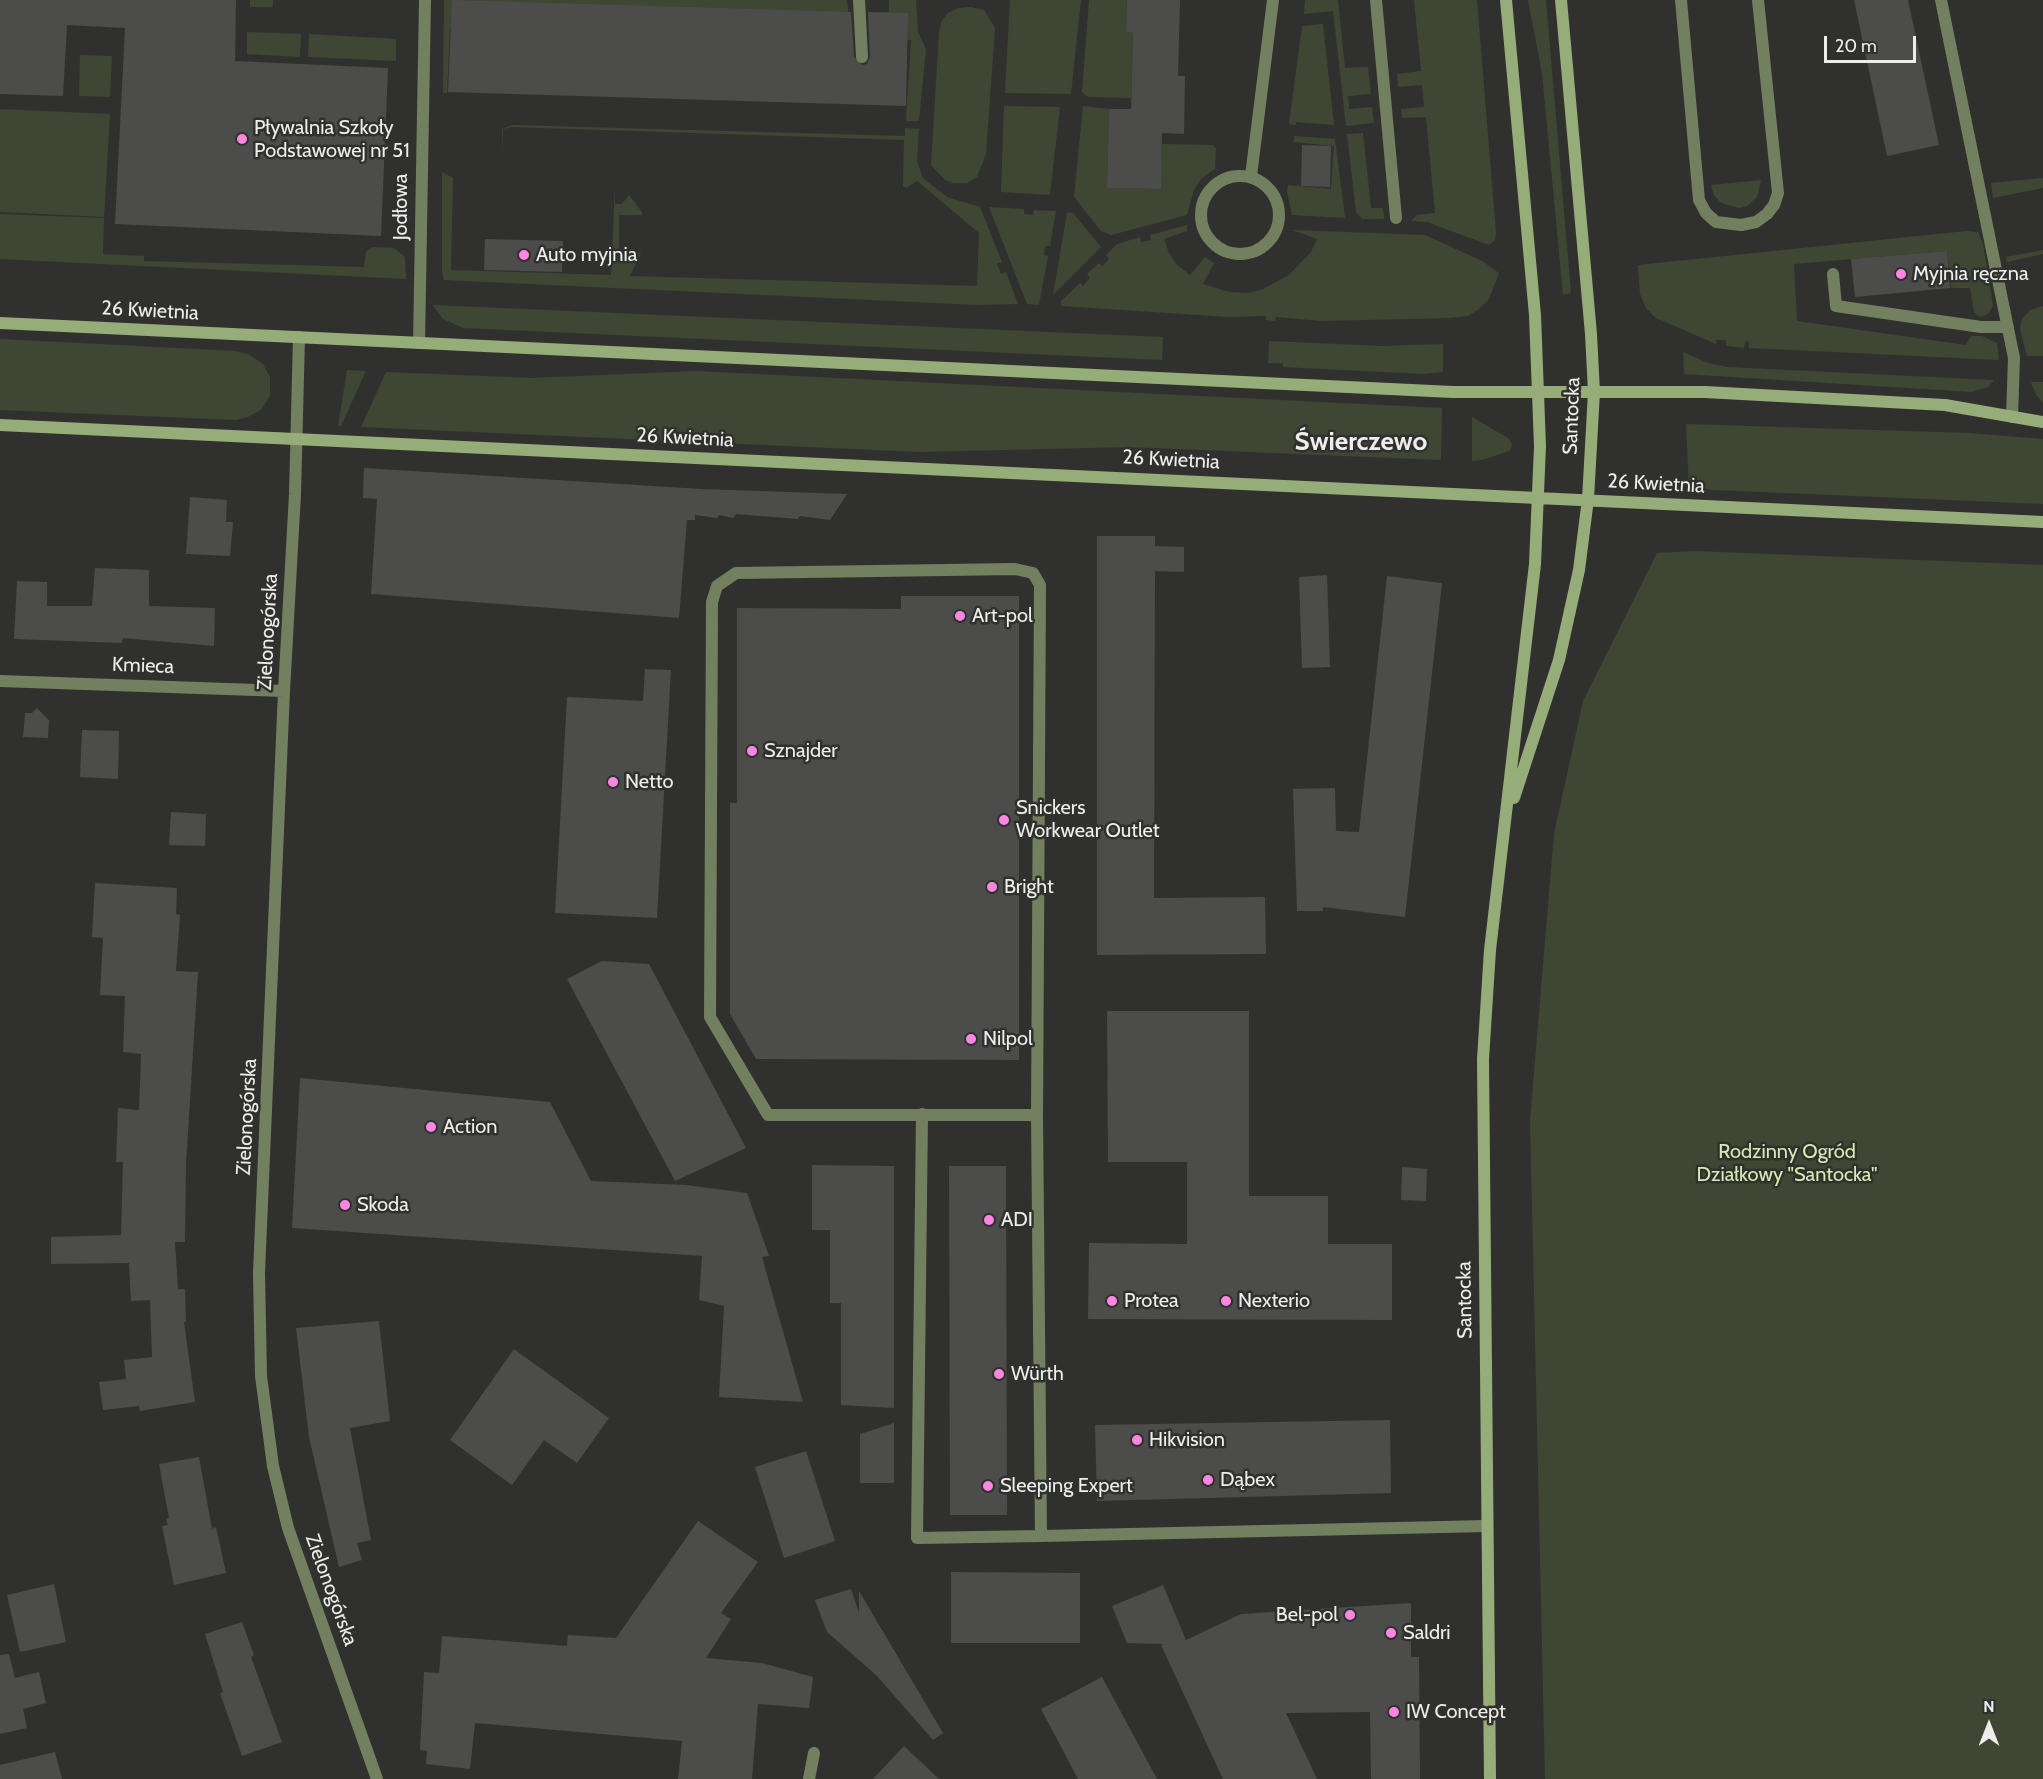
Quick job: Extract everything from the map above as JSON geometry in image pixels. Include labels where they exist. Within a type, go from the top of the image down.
[{"type":"street","name":"Jodłowa","points":[[419,343],[425,0]]},
{"type":"street","points":[[859,0],[862,57]]},
{"type":"street","points":[[1251,176],[1273,0]]},
{"type":"street","points":[[1376,0],[1396,218]]},
{"type":"street","name":"Santocka","points":[[1490,1779],[1483,1059],[1490,950],[1535,564],[1539,497],[1539,393],[1535,315],[1506,0]]},
{"type":"street","name":"Santocka","points":[[1506,822],[1559,660],[1578,570],[1588,499],[1594,392],[1561,0]]},
{"type":"street","points":[[1681,0],[1700,201],[1706,213],[1716,222],[1741,225],[1756,222],[1767,214],[1774,205],[1778,193],[1758,0]]},
{"type":"street","points":[[1941,0],[2015,364],[2012,417]]},
{"type":"street","points":[[1236,175],[1251,176],[1268,187],[1278,204],[1279,223],[1271,239],[1257,251],[1239,255],[1221,250],[1207,238],[1200,221],[1201,204],[1209,190],[1222,179],[1236,175]]},
{"type":"street","points":[[1833,274],[1836,306],[1982,327],[2008,327]]},
{"type":"street","name":"26 Kwietnia","points":[[0,323],[1453,392],[1705,392],[1945,405],[2043,422]]},
{"type":"street","points":[[296,440],[299,337]]},
{"type":"street","name":"26 Kwietnia","points":[[0,425],[2043,522]]},
{"type":"street","name":"Zielonogórska","points":[[296,440],[259,1272],[261,1376],[273,1466],[288,1528],[377,1779]]},
{"type":"street","points":[[1037,1115],[768,1115],[710,1017],[712,602],[717,585],[736,573],[1015,569],[1033,573],[1040,585],[1037,1115],[1041,1536]]},
{"type":"street","name":"Kmieca","points":[[0,681],[284,691]]},
{"type":"street","points":[[922,1114],[917,1538],[1487,1526]]},
{"type":"street","points":[[809,1779],[814,1753]]},
{"type":"green space","points":[[250,0],[273,0],[273,7],[250,7]]},
{"type":"green space","points":[[444,0],[847,0],[850,30],[837,38],[450,27],[447,93],[443,93]]},
{"type":"green space","points":[[889,0],[916,0],[918,32],[926,49],[919,121],[906,121],[911,40],[883,39],[883,12],[889,12]]},
{"type":"green space","points":[[1010,0],[1081,0],[1071,94],[1005,93]]},
{"type":"green space","points":[[1089,0],[1127,0],[1126,32],[1133,33],[1131,98],[1088,97],[1082,92]]},
{"type":"green space","points":[[1305,0],[1338,0],[1345,68],[1368,67],[1371,94],[1348,96],[1349,109],[1372,107],[1374,123],[1346,126],[1333,11],[1304,14]]},
{"type":"green space","points":[[1414,0],[1477,0],[1496,233],[1495,240],[1489,245],[1427,222],[1411,221],[1417,215],[1435,213],[1426,117],[1402,118],[1401,109],[1424,107],[1422,85],[1398,87],[1397,74],[1421,71]]},
{"type":"green space","points":[[1528,0],[1546,0],[1571,293],[1563,295],[1542,73]]},
{"type":"green space","points":[[971,7],[984,10],[995,28],[986,154],[977,177],[967,183],[954,183],[945,180],[931,165],[939,33],[941,22],[948,13],[958,8]]},
{"type":"green space","points":[[1323,24],[1334,125],[1296,122],[1296,125],[1289,124],[1302,26]]},
{"type":"green space","points":[[247,32],[301,34],[300,57],[247,54]]},
{"type":"green space","points":[[309,34],[396,39],[396,61],[308,57]]},
{"type":"green space","points":[[80,55],[112,56],[110,97],[79,96]]},
{"type":"green space","points":[[1004,106],[1060,107],[1050,195],[1001,192]]},
{"type":"green space","points":[[1083,106],[1109,109],[1107,188],[1160,189],[1162,144],[1213,145],[1216,148],[1215,169],[1201,179],[1194,190],[1187,215],[1111,235],[1101,231],[1074,197]]},
{"type":"green space","points":[[0,109],[110,114],[104,217],[0,212]]},
{"type":"green space","points":[[513,125],[905,136],[905,128],[919,129],[917,161],[923,178],[947,197],[980,207],[1002,262],[997,264],[1001,274],[1006,272],[1018,304],[977,305],[444,280],[442,272],[442,172],[453,178],[451,270],[611,275],[615,187],[615,204],[622,204],[629,195],[642,212],[642,215],[619,215],[619,253],[641,253],[630,276],[977,286],[979,233],[917,181],[906,188],[903,186],[904,140],[512,127],[503,129],[503,151],[502,129]]},
{"type":"green space","points":[[1363,133],[1371,208],[1383,208],[1384,219],[1362,219],[1356,212],[1347,134]]},
{"type":"green space","points":[[1294,136],[1335,139],[1345,218],[1292,215],[1287,192],[1288,185],[1331,189],[1334,146],[1294,142]]},
{"type":"green space","points":[[2043,178],[2043,188],[1993,198],[1991,183]]},
{"type":"green space","points":[[1761,180],[1757,197],[1747,206],[1739,208],[1721,203],[1714,195],[1711,185]]},
{"type":"green space","points":[[989,207],[1024,209],[1024,214],[1033,215],[1034,210],[1056,211],[1050,246],[1045,246],[1044,255],[1048,256],[1039,305],[1027,304]]},
{"type":"green space","points":[[1067,212],[1073,213],[1101,247],[1053,295]]},
{"type":"green space","points":[[0,214],[104,218],[103,254],[144,256],[144,261],[364,267],[366,252],[372,247],[394,248],[405,257],[406,279],[0,259]]},
{"type":"green space","points":[[1187,225],[1187,231],[1164,239],[1169,253],[1177,265],[1190,275],[1205,257],[1214,263],[1203,284],[1229,292],[1249,293],[1263,289],[1289,275],[1311,252],[1317,239],[1292,230],[1425,235],[1482,261],[1499,273],[1489,299],[1479,309],[1468,316],[1450,318],[1322,321],[1276,317],[1275,321],[1266,320],[1266,316],[1229,317],[1061,306],[1061,301],[1080,283],[1083,286],[1090,278],[1087,274],[1099,263],[1102,266],[1109,259],[1106,255],[1117,244],[1140,237],[1141,242],[1151,240],[1150,235]]},
{"type":"green space","points":[[1966,231],[1978,232],[1983,244],[1993,306],[1988,314],[1980,317],[1974,313],[1970,288],[1951,288],[1947,251],[1794,264],[1797,321],[1966,345],[1971,336],[1982,336],[1997,343],[1999,360],[1749,348],[1749,341],[1745,342],[1744,348],[1726,346],[1726,340],[1716,340],[1716,344],[1656,318],[1646,308],[1640,294],[1638,265]]},
{"type":"green space","points":[[2043,250],[2043,254],[2007,262],[2006,257]]},
{"type":"green space","points":[[433,305],[1163,337],[1162,360],[463,328],[443,319]]},
{"type":"green space","points":[[2043,306],[2043,356],[2027,356],[2020,329],[2022,319],[2030,310]]},
{"type":"green space","points":[[0,339],[236,351],[250,355],[263,364],[270,377],[270,395],[262,409],[248,417],[236,420],[0,410]]},
{"type":"green space","points":[[1269,341],[1382,346],[1443,344],[1443,372],[1423,374],[1283,367],[1283,363],[1268,363]]},
{"type":"green space","points":[[1683,352],[1708,363],[1727,367],[1994,380],[1988,387],[1971,392],[1684,374]]},
{"type":"green space","points":[[347,370],[366,371],[341,426],[338,426]]},
{"type":"green space","points":[[696,371],[1442,408],[1441,460],[1128,447],[920,452],[361,427],[386,372],[531,378]]},
{"type":"green space","points":[[2031,382],[2043,382],[2043,403],[2036,395]]},
{"type":"green space","points":[[1472,417],[1508,438],[1512,444],[1510,451],[1472,461]]},
{"type":"green space","points":[[1686,424],[1969,433],[2043,439],[2043,504],[1689,487]]},
{"type":"green space","name":"Rodzinny Ogród Działkowy \"Santocka\"","points":[[1695,551],[2043,565],[2043,1779],[1545,1779],[1530,1120],[1554,834],[1583,701],[1657,553]]},
{"type":"building","name":"Pływalnia Szkoły Podstawowej nr 51","points":[[0,0],[236,0],[235,61],[388,68],[381,236],[115,224],[125,28],[67,25],[63,96],[0,94]]},
{"type":"building","points":[[452,0],[851,12],[854,57],[862,65],[867,64],[870,57],[868,12],[908,13],[906,106],[448,92]]},
{"type":"building","points":[[1127,0],[1180,0],[1178,76],[1185,76],[1184,134],[1162,133],[1161,189],[1107,188],[1109,109],[1131,109],[1133,33],[1126,32]]},
{"type":"building","points":[[1854,0],[1908,0],[1939,145],[1887,156]]},
{"type":"building","points":[[1302,145],[1331,146],[1330,187],[1301,186]]},
{"type":"building","name":"Auto myjnia","points":[[485,239],[563,241],[562,272],[484,270]]},
{"type":"building","name":"Myjnia ręczna","points":[[1947,251],[1950,288],[1855,297],[1851,259]]},
{"type":"building","points":[[364,468],[701,489],[847,494],[830,520],[800,516],[798,519],[736,514],[733,518],[719,515],[717,518],[695,515],[695,520],[687,520],[679,618],[371,594],[377,499],[363,498]]},
{"type":"building","points":[[190,497],[227,500],[226,522],[233,522],[230,556],[186,554]]},
{"type":"building","points":[[1097,536],[1155,536],[1155,546],[1184,547],[1184,572],[1155,571],[1154,898],[1265,897],[1266,954],[1097,955]]},
{"type":"building","points":[[95,568],[149,570],[149,606],[215,608],[214,646],[123,638],[122,643],[14,639],[17,581],[47,582],[47,606],[92,606]]},
{"type":"building","points":[[1327,575],[1330,667],[1302,668],[1299,577]]},
{"type":"building","points":[[1387,576],[1442,583],[1405,917],[1323,907],[1323,911],[1297,911],[1293,789],[1335,788],[1336,831],[1359,832]]},
{"type":"building","points":[[901,596],[1019,596],[1019,1060],[756,1059],[730,1014],[730,803],[737,803],[737,608],[901,609]]},
{"type":"building","name":"Netto","points":[[645,669],[671,670],[657,918],[555,913],[567,697],[643,701]]},
{"type":"building","points":[[37,708],[49,720],[48,738],[23,737],[25,713],[32,713]]},
{"type":"building","points":[[82,730],[119,731],[118,779],[80,777]]},
{"type":"building","points":[[171,812],[206,814],[205,846],[169,845]]},
{"type":"building","points":[[95,883],[177,888],[176,914],[180,915],[176,971],[198,972],[186,1164],[185,1242],[175,1242],[178,1289],[185,1289],[186,1322],[184,1322],[195,1402],[140,1411],[139,1406],[103,1410],[99,1382],[126,1379],[124,1360],[152,1357],[150,1300],[131,1301],[129,1263],[51,1264],[51,1237],[121,1235],[123,1162],[116,1162],[118,1108],[139,1110],[141,1054],[123,1052],[125,996],[100,995],[103,938],[92,937]]},
{"type":"building","points":[[602,961],[649,964],[746,1148],[675,1181],[567,979]]},
{"type":"building","points":[[1107,1011],[1249,1011],[1249,1196],[1328,1196],[1328,1244],[1392,1244],[1392,1320],[1088,1319],[1089,1243],[1187,1244],[1187,1162],[1108,1162]]},
{"type":"building","points":[[300,1078],[550,1102],[591,1181],[686,1185],[747,1193],[769,1256],[762,1257],[803,1402],[719,1397],[724,1306],[699,1300],[702,1256],[292,1228]]},
{"type":"building","points":[[812,1165],[894,1166],[894,1408],[841,1405],[841,1303],[830,1303],[830,1230],[812,1230]]},
{"type":"building","points":[[949,1166],[1006,1166],[1007,1515],[950,1515]]},
{"type":"building","points":[[1402,1167],[1427,1169],[1426,1201],[1401,1200]]},
{"type":"building","points":[[379,1321],[390,1421],[350,1428],[371,1540],[357,1543],[362,1560],[339,1567],[309,1437],[296,1328]]},
{"type":"building","points":[[514,1349],[609,1418],[577,1463],[544,1440],[512,1485],[450,1440]]},
{"type":"building","points":[[1390,1420],[1391,1493],[1097,1501],[1095,1425]]},
{"type":"building","points":[[894,1423],[894,1483],[860,1483],[860,1434]]},
{"type":"building","points":[[806,1451],[835,1541],[784,1558],[755,1467]]},
{"type":"building","points":[[199,1457],[212,1529],[216,1527],[226,1573],[174,1585],[162,1526],[168,1525],[166,1519],[169,1518],[159,1464]]},
{"type":"building","points":[[698,1521],[758,1562],[721,1613],[731,1619],[706,1658],[762,1663],[813,1677],[809,1708],[758,1704],[752,1779],[678,1779],[682,1741],[475,1723],[470,1769],[426,1764],[427,1751],[420,1750],[424,1672],[439,1673],[442,1636],[567,1646],[568,1635],[616,1638]]},
{"type":"building","points":[[951,1572],[1080,1573],[1080,1643],[951,1643]]},
{"type":"building","points":[[54,1584],[66,1642],[20,1652],[7,1595]]},
{"type":"building","points":[[1163,1585],[1186,1640],[1241,1614],[1411,1603],[1411,1657],[1419,1657],[1420,1779],[1371,1779],[1370,1712],[1286,1713],[1317,1779],[1223,1779],[1161,1645],[1163,1644],[1127,1643],[1112,1606]]},
{"type":"building","points":[[851,1589],[859,1613],[859,1591],[943,1733],[933,1740],[877,1676],[827,1632],[815,1600]]},
{"type":"building","points":[[242,1622],[254,1655],[251,1657],[282,1742],[242,1756],[220,1693],[223,1692],[205,1634]]},
{"type":"building","points":[[9,1654],[15,1678],[39,1672],[46,1703],[23,1709],[27,1728],[0,1734],[0,1655]]},
{"type":"building","points":[[1102,1677],[1157,1779],[1078,1779],[1041,1709]]},
{"type":"building","points":[[904,1746],[939,1779],[873,1779]]},
{"type":"building","points":[[55,1752],[62,1779],[0,1779],[0,1765]]},
{"type":"place","name":"Pływalnia Szkoły Podstawowej nr 51","points":[[242,139]]},
{"type":"place","name":"Auto myjnia","points":[[524,255]]},
{"type":"place","name":"Myjnia ręczna","points":[[1901,274]]},
{"type":"place","name":"Art-pol","points":[[960,616]]},
{"type":"place","name":"Sznajder","points":[[752,751]]},
{"type":"place","name":"Netto","points":[[613,782]]},
{"type":"place","name":"Snickers Workwear Outlet","points":[[1004,820]]},
{"type":"place","name":"Bright","points":[[992,887]]},
{"type":"place","name":"Nilpol","points":[[971,1039]]},
{"type":"place","name":"Action","points":[[431,1127]]},
{"type":"place","name":"Skoda","points":[[345,1205]]},
{"type":"place","name":"ADI","points":[[989,1220]]},
{"type":"place","name":"Protea","points":[[1112,1301]]},
{"type":"place","name":"Nexterio","points":[[1226,1301]]},
{"type":"place","name":"Würth","points":[[999,1374]]},
{"type":"place","name":"Hikvision","points":[[1137,1440]]},
{"type":"place","name":"Dąbex","points":[[1208,1480]]},
{"type":"place","name":"Sleeping Expert","points":[[988,1486]]},
{"type":"place","name":"Bel-pol","points":[[1350,1615]]},
{"type":"place","name":"Saldri","points":[[1391,1633]]},
{"type":"place","name":"IW Concept","points":[[1394,1712]]},
{"type":"district","name":"Świerczewo","points":[[1361,442]]}]
